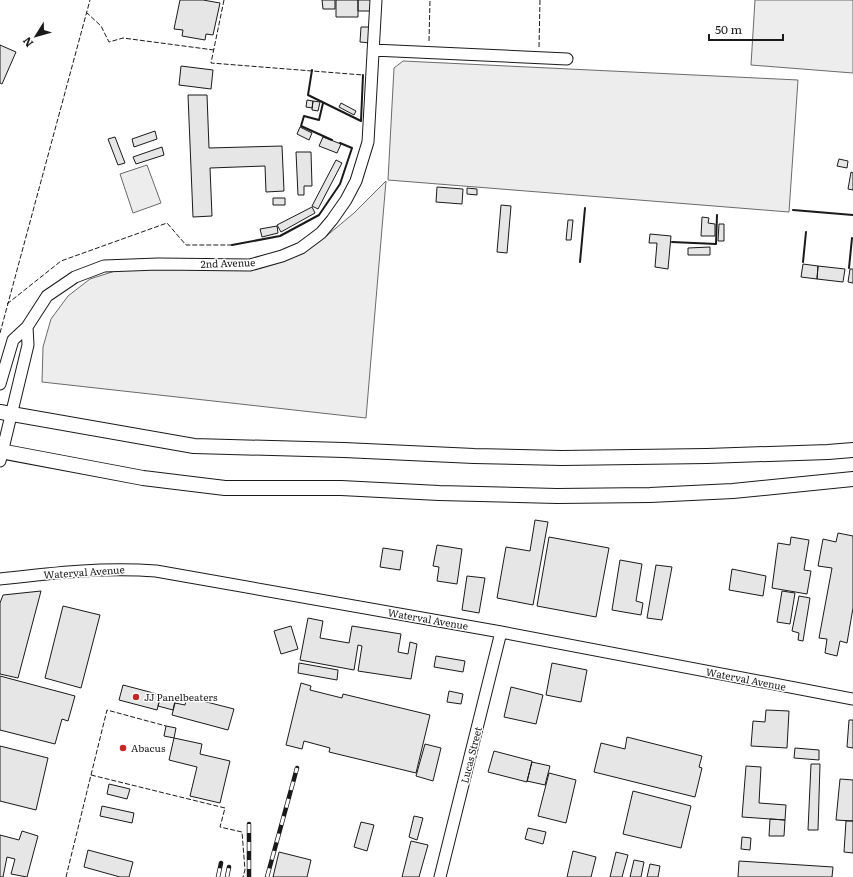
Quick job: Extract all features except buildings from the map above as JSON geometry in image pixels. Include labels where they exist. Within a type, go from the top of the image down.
[{"type":"main road","points":[[5,412],[194,446],[562,458],[828,452],[853,450]]},
{"type":"main road","points":[[1,455],[143,478],[225,488],[341,488],[439,493],[549,496],[733,491],[853,480]]},
{"type":"street","name":"2nd Avenue","points":[[0,384],[13,340],[27,328],[47,296],[75,277],[104,266],[158,264],[250,264],[288,254],[301,248],[320,233],[332,220],[353,188],[368,142],[376,0]]},
{"type":"street","points":[[373,50],[566,59]]},
{"type":"street","points":[[1,455],[5,412],[28,345],[27,328]]},
{"type":"street","name":"Waterval Avenue","points":[[0,579],[82,570],[123,569],[156,571],[501,632],[853,699]]},
{"type":"street","name":"Lucas Street","points":[[440,877],[501,632]]},
{"type":"shaded area","points":[[755,0],[853,0],[853,73],[751,65]]},
{"type":"shaded area","points":[[403,61],[798,80],[789,212],[388,180],[394,68]]},
{"type":"shaded area","points":[[147,165],[161,203],[133,213],[120,174]]},
{"type":"shaded area","points":[[386,181],[366,418],[42,382],[43,347],[51,319],[68,296],[90,279],[115,271],[267,262],[324,238],[354,213]]},
{"type":"railway","points":[[267,877],[297,768]]},
{"type":"railway","points":[[249,824],[249,877]]},
{"type":"railway","points":[[218,877],[221,863]]},
{"type":"railway","points":[[227,877],[229,867]]},
{"type":"fence","points":[[0,333],[90,0]]},
{"type":"fence","points":[[224,0],[211,63],[363,75]]},
{"type":"fence","points":[[429,41],[430,0]]},
{"type":"fence","points":[[539,47],[540,0]]},
{"type":"fence","points":[[86,12],[101,26],[109,42],[123,38],[214,50]]},
{"type":"fence","points":[[7,304],[61,261],[167,223],[186,245],[232,245]]},
{"type":"fence","points":[[91,775],[107,710],[166,726]]},
{"type":"fence","points":[[66,877],[91,775],[225,808],[220,827],[242,832],[245,870],[243,877]]},
{"type":"wall","points":[[312,70],[308,95],[361,121],[363,75]]},
{"type":"wall","points":[[323,103],[319,120],[304,116],[301,126],[332,140]]},
{"type":"wall","points":[[232,245],[280,236],[319,215],[340,184],[352,148],[340,143]]},
{"type":"wall","points":[[580,262],[585,208]]},
{"type":"wall","points":[[793,210],[853,215]]},
{"type":"wall","points":[[672,242],[716,244],[717,215]]},
{"type":"wall","points":[[803,262],[806,232]]},
{"type":"wall","points":[[849,268],[852,238]]},
{"type":"place","name":"JJ Panelbeaters","points":[[136,697]]},
{"type":"place","name":"Abacus","points":[[123,748]]}]
